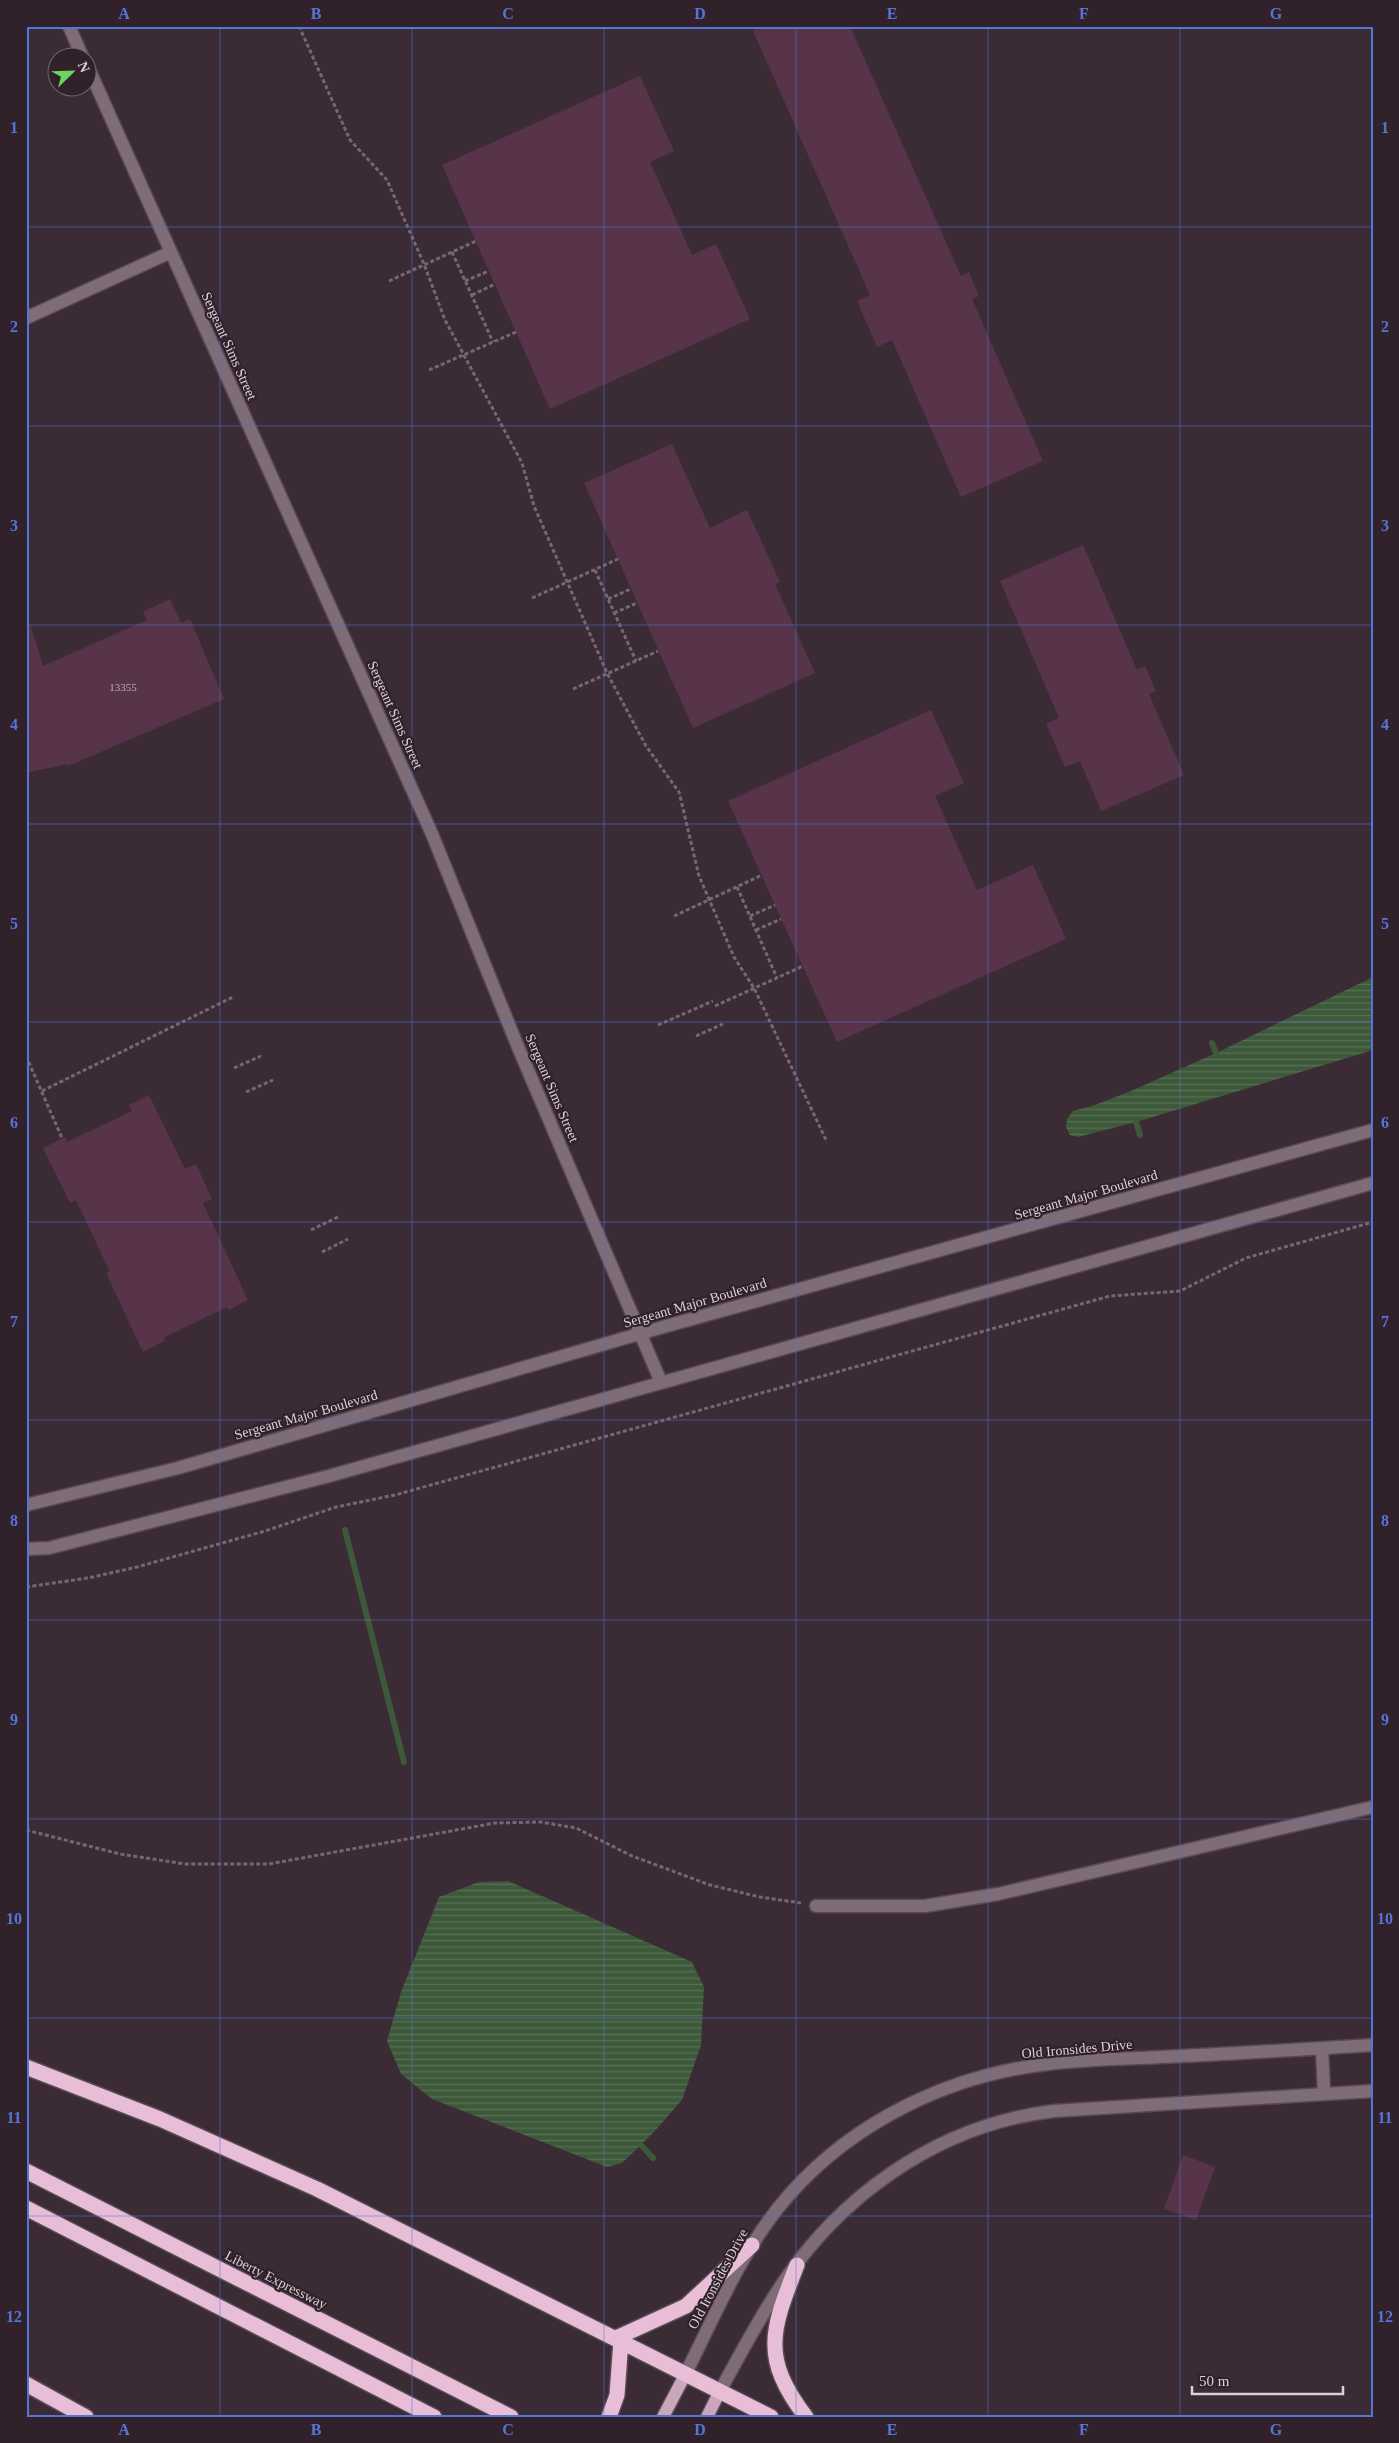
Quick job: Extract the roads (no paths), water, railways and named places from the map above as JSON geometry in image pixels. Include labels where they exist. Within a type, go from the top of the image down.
[{"type":"highway","points":[[26,2067],[160,2118],[317,2189],[771,2417]]},
{"type":"highway","name":"Liberty Expressway","points":[[26,2172],[511,2417]]},
{"type":"highway","points":[[26,2208],[434,2417]]},
{"type":"highway","points":[[619,2339],[686,2306],[752,2245]]},
{"type":"highway","points":[[796,2265],[776,2320],[774,2342],[775,2356],[784,2380],[806,2417]]},
{"type":"highway","points":[[609,2417],[617,2395],[619,2339]]},
{"type":"highway","points":[[26,2384],[86,2417]]},
{"type":"main road","points":[[663,2417],[685,2374]]},
{"type":"main road","points":[[707,2417],[720,2390]]},
{"type":"street","points":[[69,26],[79,48]]},
{"type":"street","name":"Sergeant Sims Street","points":[[98,89],[432,834],[518,1047],[661,1382]]},
{"type":"street","points":[[26,318],[171,252]]},
{"type":"street","name":"Sergeant Major Boulevard","points":[[26,1505],[178,1468],[641,1334],[1373,1130]]},
{"type":"street","points":[[26,1549],[49,1548],[329,1476],[1373,1183]]},
{"type":"street","points":[[816,1906],[925,1906],[998,1894],[1373,1807]]},
{"type":"street","name":"Old Ironsides Drive","points":[[685,2374],[752,2245],[790,2194],[856,2137],[895,2112],[963,2082],[1047,2064],[1373,2045]]},
{"type":"street","points":[[1322,2048],[1324,2094]]},
{"type":"street","points":[[720,2390],[773,2297],[821,2233],[872,2186],[922,2154],[986,2126],[1025,2115],[1054,2111],[1373,2091]]},
{"type":"waterway","points":[[1212,1043],[1216,1053]]},
{"type":"waterway","points":[[1136,1122],[1140,1135]]},
{"type":"waterway","points":[[345,1530],[404,1762]]},
{"type":"waterway","points":[[641,2145],[653,2158]]}]
